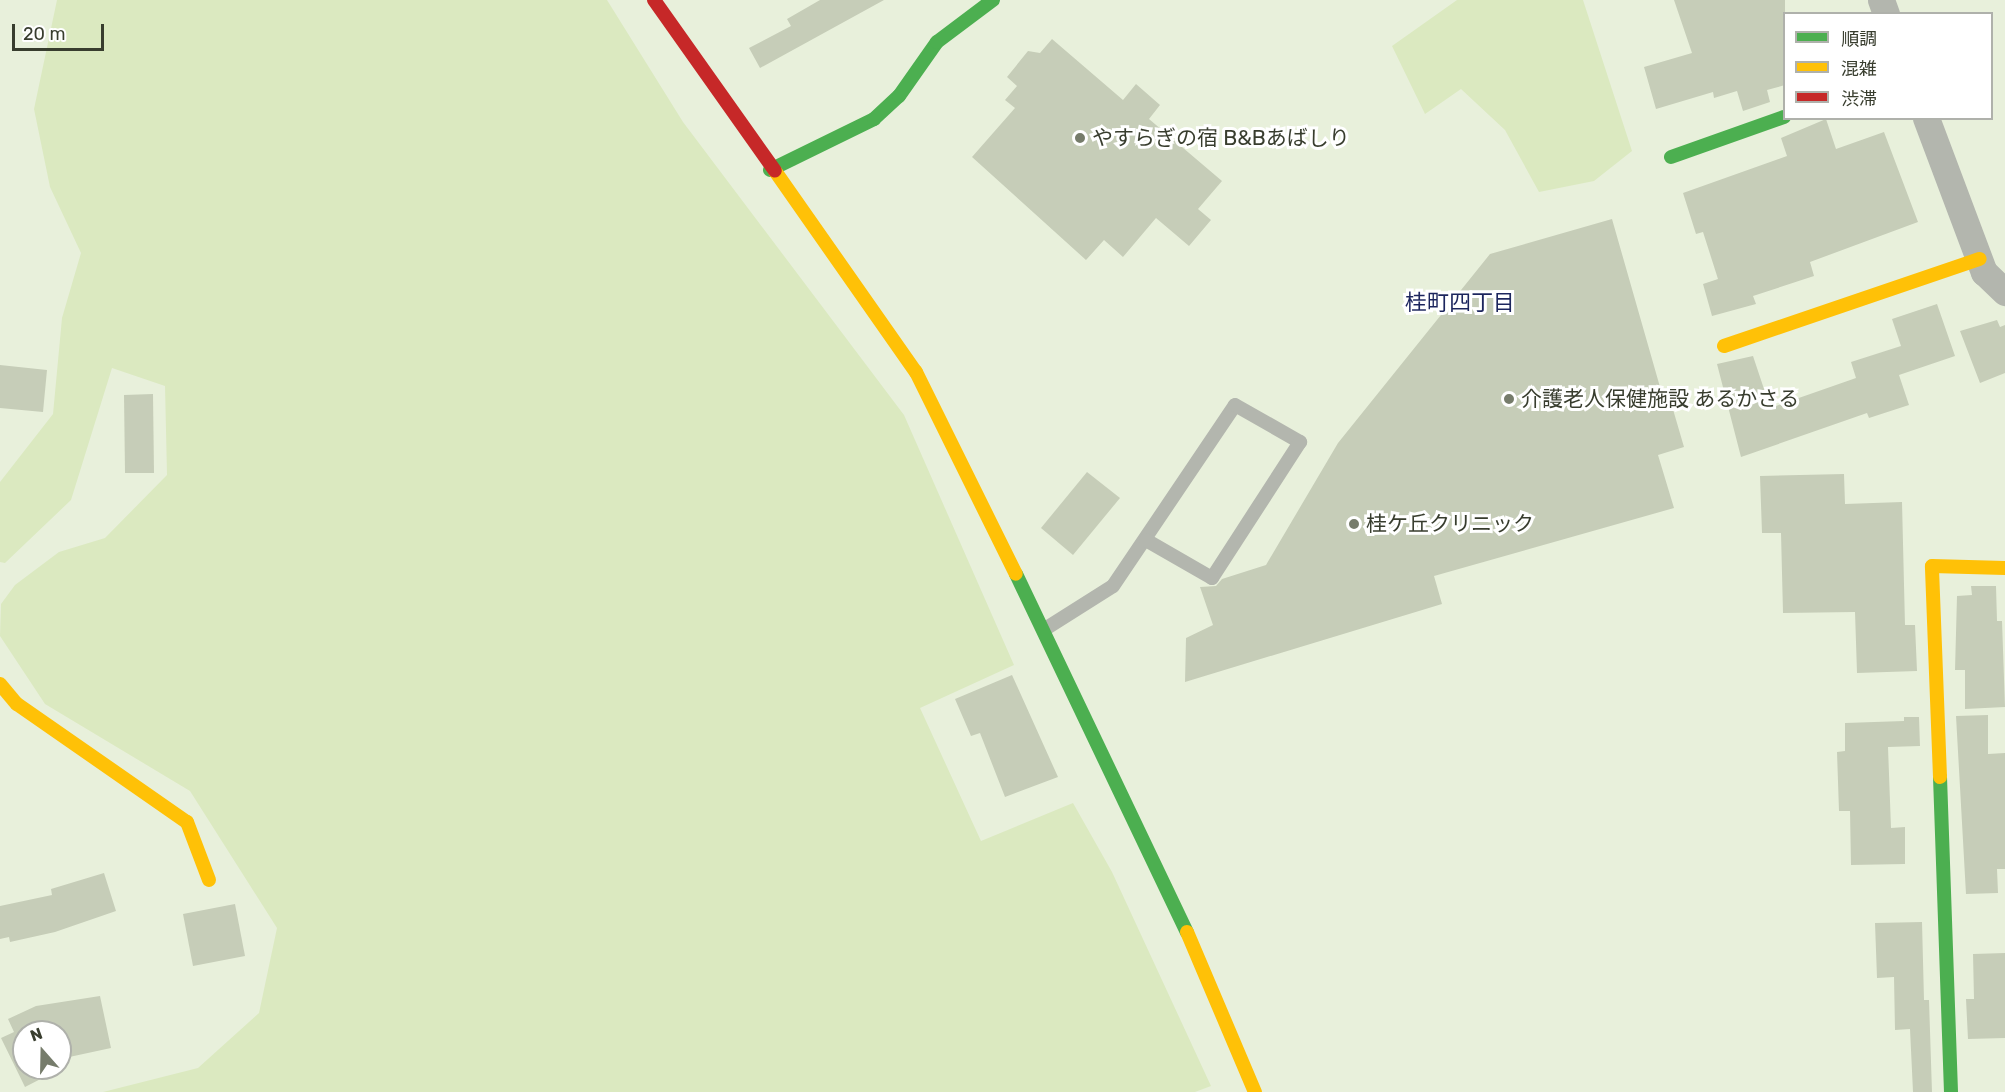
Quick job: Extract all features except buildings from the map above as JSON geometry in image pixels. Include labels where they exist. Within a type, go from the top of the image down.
[{"type":"street","points":[[654,0],[770,170],[916,372],[1046,629],[1154,856],[1255,1092]]},
{"type":"street","points":[[770,170],[844,137],[874,119],[899,96],[937,42],[993,0]]},
{"type":"street","points":[[1671,157],[1783,118]]},
{"type":"street","points":[[1927,120],[1984,272],[2005,292]]},
{"type":"street","points":[[1724,346],[1980,259]]},
{"type":"street","points":[[1951,1092],[1932,567],[2005,568]]},
{"type":"street","points":[[0,684],[17,704],[150,792],[187,822],[209,880]]},
{"type":"lane","points":[[1046,629],[1113,586],[1235,405],[1300,442],[1212,578],[1146,540]]},
{"type":"green space","points":[[57,0],[607,0],[683,122],[904,415],[1014,665],[920,708],[981,841],[1073,803],[1112,872],[1211,1086],[1195,1092],[103,1092],[198,1068],[259,1013],[277,928],[190,791],[45,704],[0,636],[1,604],[15,585],[59,552],[105,538],[167,475],[165,386],[112,368],[71,500],[5,563],[0,562],[0,482],[53,414],[62,318],[81,253],[50,187],[34,109]]},
{"type":"green space","points":[[1457,0],[1583,0],[1632,151],[1594,181],[1539,192],[1505,130],[1461,89],[1425,114],[1392,46]]},
{"type":"traffic: fast","points":[[770,170],[874,119],[899,96],[937,42],[993,0]]},
{"type":"traffic: fast","points":[[1671,157],[1783,117]]},
{"type":"traffic: fast","points":[[1016,574],[1187,932]]},
{"type":"traffic: fast","points":[[1940,777],[1951,1092]]},
{"type":"traffic: slow","points":[[775,171],[916,372],[1016,574]]},
{"type":"traffic: slow","points":[[1724,346],[1980,259]]},
{"type":"traffic: slow","points":[[1940,777],[1932,566],[2005,568]]},
{"type":"traffic: slow","points":[[0,684],[17,704],[187,822],[209,880]]},
{"type":"traffic: slow","points":[[1187,932],[1255,1092]]},
{"type":"traffic: jam","points":[[654,0],[775,171]]},
{"type":"place","name":"やすらぎの宿 B&Bあばしり","points":[[1080,138]]},
{"type":"place","name":"介護老人保健施設 あるかさる","points":[[1509,399]]},
{"type":"place","name":"桂ケ丘クリニック","points":[[1354,524]]},
{"type":"district","name":"桂町四丁目","points":[[1460,303]]}]
